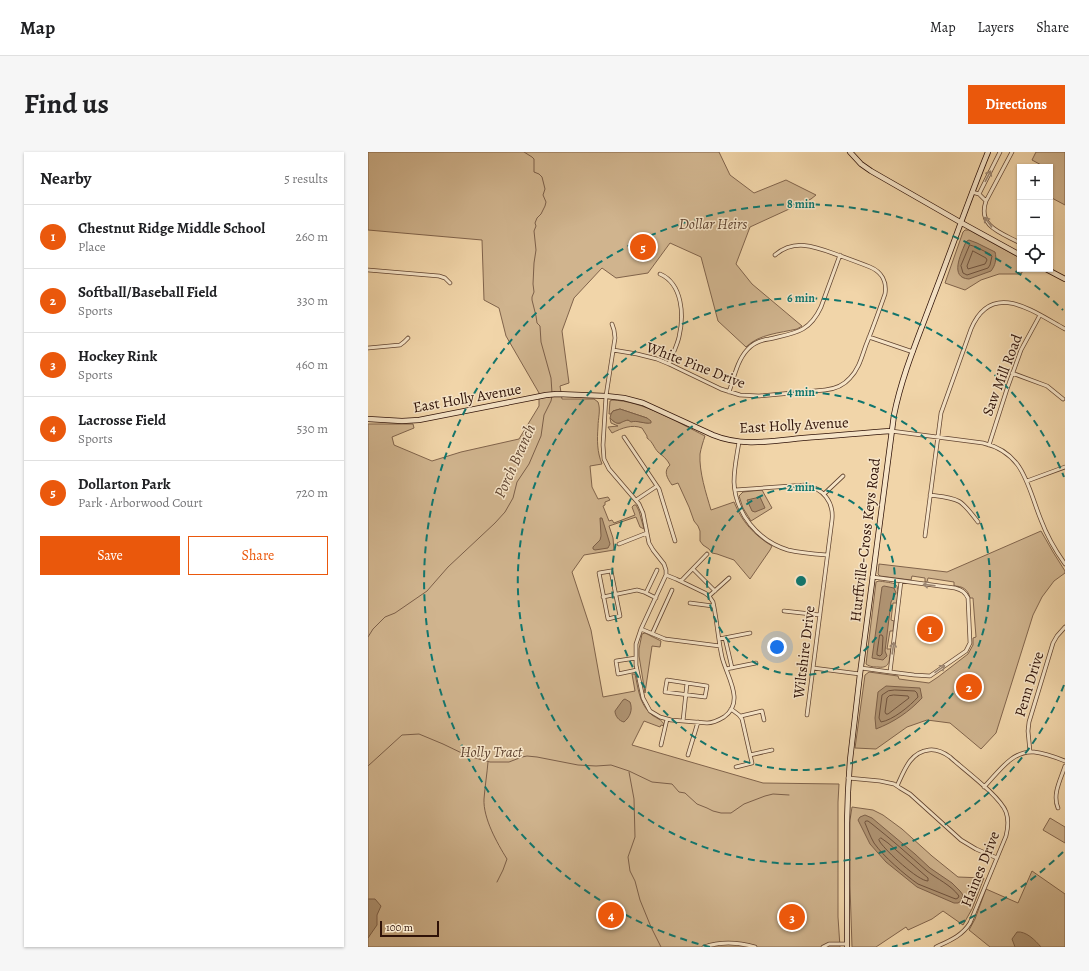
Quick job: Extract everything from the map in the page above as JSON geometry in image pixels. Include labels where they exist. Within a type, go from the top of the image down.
[{"type":"main road","points":[[850,152],[870,171],[1017,253]]},
{"type":"main road","name":"Hurffville-Cross Keys Road","points":[[847,946],[848,778],[851,743],[891,431],[899,393],[913,352],[960,222],[988,152]]},
{"type":"main road","points":[[1051,272],[1065,280]]},
{"type":"main road","name":"East Holly Avenue","points":[[368,418],[419,420],[557,394],[606,396],[629,399],[643,403],[713,435],[730,441],[739,442],[891,431]]},
{"type":"street","points":[[979,194],[1000,152]]},
{"type":"street","points":[[1012,152],[986,201],[983,208],[983,214],[988,224],[994,229],[1017,241]]},
{"type":"street","points":[[972,192],[979,194],[986,201]]},
{"type":"street","name":"White Pine Drive","points":[[614,350],[643,355],[669,364],[730,392],[744,396],[825,390],[837,387],[847,381],[854,373],[860,362],[885,294],[883,279],[874,268],[817,248],[799,245],[791,246],[784,248],[775,255]]},
{"type":"street","points":[[730,392],[740,361],[746,351],[761,340],[798,332],[812,322],[821,307],[840,255]]},
{"type":"street","points":[[368,270],[439,276],[445,278],[450,283]]},
{"type":"street","points":[[660,274],[670,281],[675,288],[681,311],[679,337],[669,364]]},
{"type":"street","points":[[925,536],[943,404],[971,329],[980,313],[992,305],[1008,302],[1022,306],[1065,329]]},
{"type":"street","name":"Saw Mill Road","points":[[989,445],[1012,373],[1023,346],[1040,315]]},
{"type":"street","points":[[612,324],[615,334],[614,350],[606,396],[602,445],[604,459],[612,473],[636,500],[643,514],[651,546],[664,564],[666,570],[666,575],[641,629],[636,644],[637,670],[643,698],[647,707],[656,716],[682,721],[710,723],[717,721],[731,709],[734,702],[734,692],[720,646],[711,599],[705,593],[666,575]]},
{"type":"street","points":[[869,337],[913,352]]},
{"type":"street","points":[[368,348],[400,345],[408,338]]},
{"type":"street","points":[[1012,373],[1047,386],[1063,399]]},
{"type":"street","name":"East Holly Avenue","points":[[891,431],[976,442],[999,448],[1010,456],[1022,471],[1046,532],[1056,552],[1065,564]]},
{"type":"street","points":[[624,437],[661,493],[675,541]]},
{"type":"street","points":[[739,442],[734,476],[735,490],[743,514],[752,528],[764,538],[787,549],[828,555]]},
{"type":"street","points":[[1027,481],[1065,467]]},
{"type":"street","points":[[735,490],[803,484],[813,487],[824,494],[843,476]]},
{"type":"street","points":[[636,500],[657,486]]},
{"type":"street","name":"Wiltshire Drive","points":[[807,715],[833,512],[830,502],[824,494]]},
{"type":"street","points":[[930,495],[957,499],[964,504],[978,522]]},
{"type":"street","points":[[619,544],[647,533]]},
{"type":"street","points":[[681,581],[708,554]]},
{"type":"street","points":[[693,569],[715,591]]},
{"type":"street","points":[[646,593],[656,570]]},
{"type":"street","points":[[611,571],[620,616],[608,619],[603,597],[599,573],[611,571]]},
{"type":"street","points":[[861,668],[930,676],[966,651],[970,643],[968,598],[965,592],[955,588],[872,577]]},
{"type":"street","points":[[709,596],[729,578]]},
{"type":"street","points":[[890,672],[901,581]]},
{"type":"street","points":[[603,597],[634,590],[641,591],[656,598]]},
{"type":"street","points":[[652,634],[672,590]]},
{"type":"street","points":[[690,603],[713,606]]},
{"type":"street","points":[[784,610],[820,615]]},
{"type":"street","name":"Penn Drive","points":[[1030,752],[1028,731],[1030,717],[1053,643],[1065,627]]},
{"type":"street","points":[[641,629],[668,640],[720,646]]},
{"type":"street","points":[[719,638],[750,633]]},
{"type":"street","points":[[725,638],[732,668]]},
{"type":"street","points":[[636,658],[616,661],[618,674],[637,670]]},
{"type":"street","points":[[726,669],[756,663]]},
{"type":"street","points":[[813,668],[860,674]]},
{"type":"street","points":[[667,680],[687,683],[707,686],[705,697],[665,692],[667,680]]},
{"type":"street","points":[[682,721],[687,683]]},
{"type":"street","points":[[731,709],[741,716],[752,763],[736,767]]},
{"type":"street","points":[[741,716],[762,711],[764,720]]},
{"type":"street","points":[[661,745],[667,719]]},
{"type":"street","points":[[688,755],[698,722]]},
{"type":"street","points":[[750,755],[772,750]]},
{"type":"street","name":"Haines Drive","points":[[897,786],[908,763],[915,755],[925,750],[940,751],[946,754],[984,787],[1001,804],[1006,812],[1008,820],[1006,836],[968,927],[959,936],[936,947]]},
{"type":"street","points":[[984,787],[1012,759],[1020,754],[1030,752],[1045,754],[1065,760]]},
{"type":"street","points":[[1058,808],[1056,796],[1065,766]]},
{"type":"street","points":[[848,778],[877,780],[897,786],[910,794],[961,840],[976,849],[997,858]]},
{"type":"street","points":[[704,947],[714,943],[728,942],[755,947]]},
{"type":"street","points":[[823,947],[829,944],[847,946]]},
{"type":"green space","name":"Holly Tract","points":[[368,152],[719,152],[730,175],[754,193],[786,180],[816,195],[811,199],[750,227],[736,264],[752,284],[802,326],[797,329],[757,339],[746,347],[718,321],[701,257],[670,243],[648,273],[616,278],[602,268],[574,298],[562,331],[569,383],[560,386],[562,399],[594,399],[598,402],[598,446],[602,464],[590,466],[592,487],[598,499],[608,497],[610,500],[605,502],[605,505],[603,506],[609,521],[612,520],[614,523],[635,515],[632,507],[636,505],[644,529],[640,527],[636,517],[609,526],[613,538],[614,550],[584,555],[572,572],[591,630],[603,697],[635,691],[632,674],[635,674],[639,694],[643,704],[651,714],[664,724],[664,726],[661,725],[660,727],[644,721],[632,745],[763,783],[839,784],[838,917],[840,947],[368,947],[368,424],[413,424],[414,428],[392,437],[394,445],[432,461],[461,452],[519,439],[539,406],[539,393],[506,336],[499,308],[484,300],[482,240],[368,230]]},
{"type":"green space","points":[[1036,152],[1065,152],[1065,205],[1053,199],[1053,164],[1039,164],[1032,160]]},
{"type":"green space","points":[[965,230],[969,230],[1017,256],[1017,272],[1022,272],[1021,274],[999,274],[981,280],[965,290],[945,283]]},
{"type":"green space","points":[[610,401],[624,401],[648,408],[705,436],[700,452],[700,461],[703,482],[711,510],[734,502],[741,516],[754,533],[772,546],[750,579],[734,560],[712,553],[700,541],[700,531],[694,521],[678,483],[672,485],[667,477],[666,472],[670,465],[647,438],[642,428],[634,426],[627,427],[612,433],[608,427],[618,426],[611,423],[610,418],[617,423],[628,420],[649,423],[647,418],[620,409],[609,414]]},
{"type":"green space","points":[[762,490],[772,508],[751,521],[743,508],[739,496],[743,492]]},
{"type":"green space","points":[[1041,531],[1065,573],[1054,581],[1042,597],[1033,615],[996,733],[981,749],[950,723],[927,720],[907,727],[876,749],[855,748],[865,675],[869,672],[898,676],[899,679],[929,683],[968,654],[973,645],[973,638],[976,637],[973,598],[970,598],[968,592],[960,587],[954,586],[954,582],[928,578],[927,582],[925,582],[925,578],[912,576],[911,580],[880,576],[878,574],[879,564],[947,572]]},
{"type":"green space","points":[[879,581],[896,585],[898,591],[897,603],[893,603],[891,620],[894,621],[893,631],[890,631],[887,649],[891,649],[889,662],[887,665],[882,667],[872,667],[866,664],[876,582]]},
{"type":"green space","points":[[645,633],[661,641],[660,647],[652,646],[645,693],[639,649],[642,634]]},
{"type":"green space","points":[[852,807],[873,810],[883,815],[902,829],[958,877],[984,878],[972,909],[963,925],[943,911],[932,919],[908,930],[906,927],[876,947],[852,947],[850,820]]},
{"type":"green space","points":[[1050,818],[1065,827],[1065,843],[1043,830]]},
{"type":"green space","points":[[1032,871],[1065,894],[1065,947],[990,947],[969,930],[975,919],[986,889],[1018,903]]},
{"type":"water","points":[[969,240],[995,252],[996,260],[991,271],[969,279],[963,278],[959,275],[958,265],[965,244]]},
{"type":"water","points":[[620,409],[647,418],[651,421],[651,423],[636,421],[631,422],[628,420],[617,423],[610,418],[613,411]]},
{"type":"water","points":[[760,497],[765,508],[755,512],[752,511],[747,500]]},
{"type":"water","points":[[600,518],[602,518],[610,544],[608,548],[595,550],[593,547],[600,540],[601,536]]},
{"type":"water","points":[[882,587],[894,588],[896,593],[891,602],[885,651],[887,656],[883,660],[872,658]]},
{"type":"water","points":[[886,686],[920,688],[922,698],[901,716],[876,729],[875,718],[878,692]]},
{"type":"water","points":[[625,699],[630,702],[631,711],[628,718],[624,722],[620,721],[615,711]]},
{"type":"water","points":[[865,815],[872,818],[930,868],[952,883],[963,895],[961,901],[954,903],[917,887],[886,862],[870,844],[858,820],[860,817]]},
{"type":"water","points":[[368,899],[375,899],[381,906],[377,915],[377,925],[368,938]]},
{"type":"water","points":[[1017,932],[1027,934],[1041,947],[1015,947],[1012,939]]},
{"type":"waterway","name":"Porch Branch","points":[[524,152],[534,159],[534,172],[542,177],[545,189],[543,195],[546,202],[545,206],[537,218],[534,231],[536,250],[534,263],[534,292],[532,300],[537,323],[540,326],[541,342],[551,378],[552,393]]},
{"type":"waterway","name":"Porch Branch","points":[[368,637],[373,629],[385,617],[395,613],[427,591],[448,567],[505,512],[513,498],[517,482],[529,464],[541,436],[544,415],[552,396]]},
{"type":"waterway","points":[[368,766],[402,735],[419,734],[468,756],[490,762],[509,762],[527,756],[578,765],[611,765],[629,771],[652,782],[672,784],[679,792],[685,793],[697,804],[721,813],[731,813],[744,804],[765,796],[773,794],[789,795]]},
{"type":"waterway","points":[[488,762],[484,806],[488,822],[507,859],[497,882]]},
{"type":"waterway","points":[[629,772],[634,799],[635,837],[628,857],[630,871],[651,927],[661,947]]},
{"type":"place","name":"Dollarton Park","points":[[643,247]]},
{"type":"place","name":"Chestnut Ridge Middle School","points":[[930,629]]},
{"type":"place","name":"Softball/Baseball Field","points":[[969,687]]},
{"type":"place","name":"Lacrosse Field","points":[[611,915]]},
{"type":"place","name":"Hockey Rink","points":[[792,917]]},
{"type":"park label","name":"Dollar Heirs","points":[[713,224]]}]
